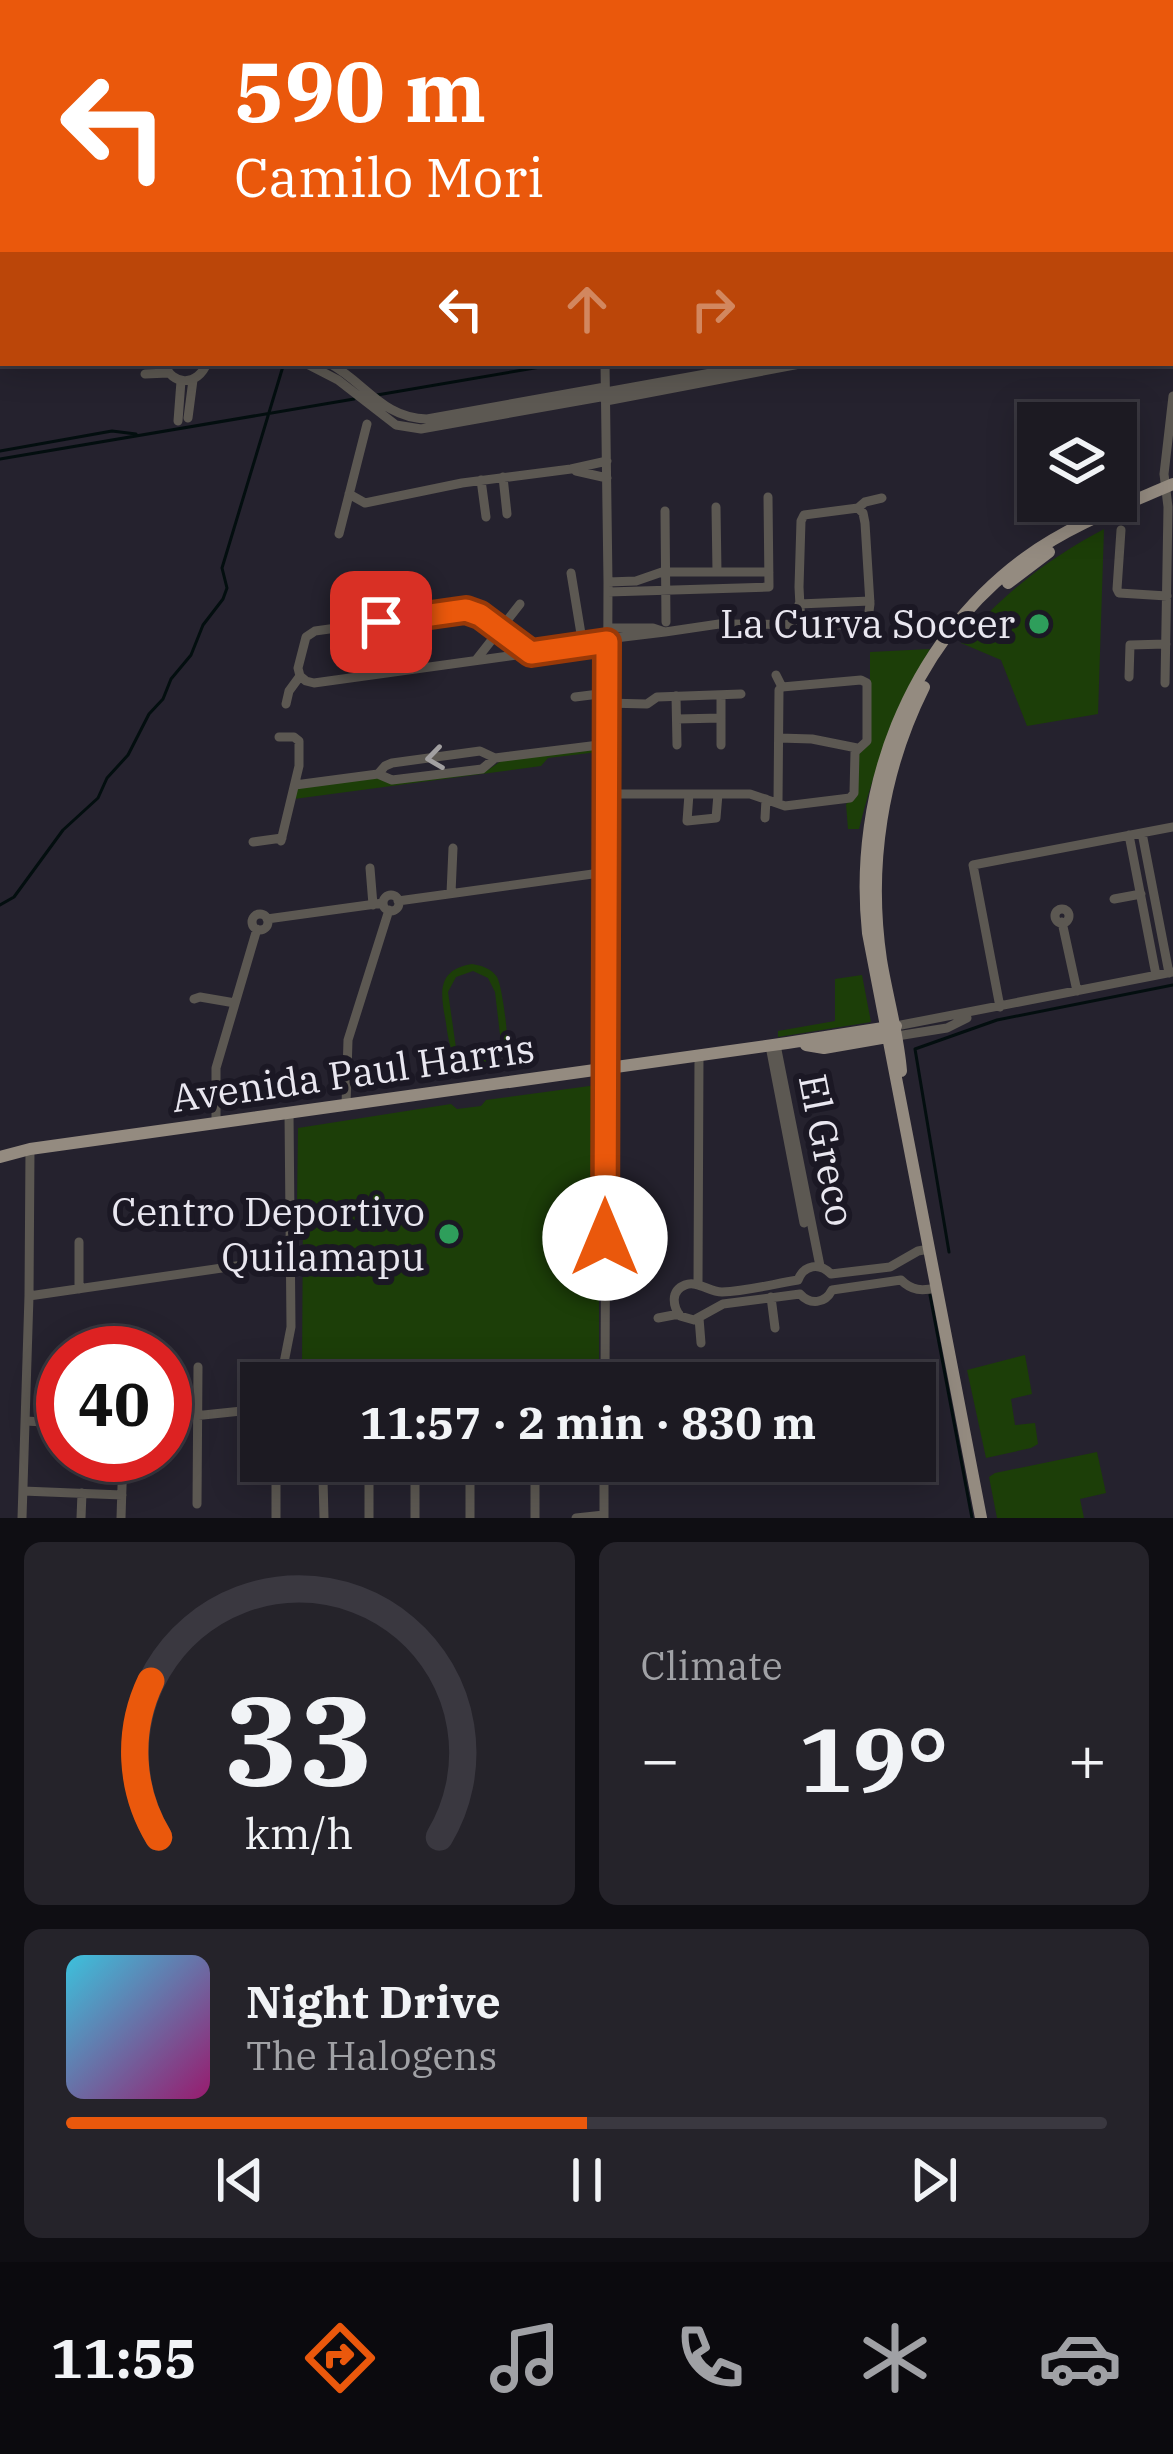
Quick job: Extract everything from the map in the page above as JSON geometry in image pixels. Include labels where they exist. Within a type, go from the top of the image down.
[{"type":"main road","points":[[981,1518],[905,1126],[882,965],[877,923],[878,842],[888,782],[899,743],[930,676],[964,627],[1017,574],[1076,536],[1167,490]]},
{"type":"main road","points":[[892,1031],[868,933],[866,858],[877,784],[907,702],[922,673],[970,608],[1019,562],[1071,529],[1167,490]]},
{"type":"main road","name":"Avenida Paul Harris","points":[[0,1156],[892,1031]]},
{"type":"street","points":[[187,381],[201,375],[206,366]]},
{"type":"street","points":[[310,366],[338,380],[396,425],[421,429],[751,366]]},
{"type":"street","points":[[334,366],[384,406],[410,418],[427,419],[786,366]]},
{"type":"street","points":[[604,1362],[605,366]]},
{"type":"street","points":[[145,374],[166,368],[187,381]]},
{"type":"street","points":[[183,419],[187,381]]},
{"type":"street","points":[[1168,679],[1165,464],[1173,396]]},
{"type":"street","points":[[339,534],[367,424]]},
{"type":"street","points":[[349,494],[365,502],[607,461]]},
{"type":"street","points":[[571,470],[607,478]]},
{"type":"street","points":[[503,477],[507,514]]},
{"type":"street","points":[[481,480],[486,517]]},
{"type":"street","points":[[608,587],[769,587],[768,497]]},
{"type":"street","points":[[788,513],[858,508],[882,498]]},
{"type":"street","points":[[716,507],[716,572]]},
{"type":"street","points":[[858,508],[865,523],[868,619],[874,636]]},
{"type":"street","points":[[665,511],[665,627]]},
{"type":"street","points":[[801,626],[804,515]]},
{"type":"street","points":[[1121,530],[1119,593],[1167,596]]},
{"type":"street","points":[[608,587],[665,572],[769,572]]},
{"type":"street","points":[[572,573],[583,646]]},
{"type":"street","points":[[799,604],[870,601]]},
{"type":"street","points":[[476,660],[520,604]]},
{"type":"street","points":[[531,653],[466,610],[309,633],[298,668],[306,681],[314,683],[583,646],[607,636],[653,628],[858,625],[868,619]]},
{"type":"street","points":[[413,617],[421,668]]},
{"type":"street","points":[[1129,676],[1130,645],[1168,651]]},
{"type":"street","points":[[776,675],[782,687]]},
{"type":"street","points":[[286,704],[301,676]]},
{"type":"street","points":[[607,794],[750,794],[791,806],[850,798],[854,755],[867,741],[867,683],[782,687]]},
{"type":"street","points":[[778,802],[782,687]]},
{"type":"street","points":[[574,697],[647,704],[657,697],[741,694]]},
{"type":"street","points":[[721,695],[721,746]]},
{"type":"street","points":[[676,697],[677,745]]},
{"type":"street","points":[[677,719],[721,718]]},
{"type":"street","points":[[253,842],[281,840],[295,784],[298,741],[279,737]]},
{"type":"street","points":[[779,738],[857,748]]},
{"type":"street","points":[[378,774],[392,764],[480,752],[495,758],[608,744]]},
{"type":"street","points":[[295,784],[378,774],[392,780],[482,769],[495,758]]},
{"type":"street","points":[[689,794],[688,821],[716,818]]},
{"type":"street","points":[[718,794],[720,834]]},
{"type":"street","points":[[765,818],[766,799]]},
{"type":"street","points":[[1000,1006],[973,866],[1173,827]]},
{"type":"street","points":[[1142,833],[1166,973]]},
{"type":"street","points":[[1129,835],[1141,894],[1166,973]]},
{"type":"street","points":[[452,893],[453,848]]},
{"type":"street","points":[[346,1105],[348,1040],[382,906],[370,868]]},
{"type":"street","points":[[216,1123],[216,1068],[257,929],[252,924],[254,916],[267,919],[382,906],[395,909],[398,901],[607,872]]},
{"type":"street","points":[[1114,899],[1141,894]]},
{"type":"street","points":[[1062,922],[1077,991]]},
{"type":"street","name":"Avenida Paul Harris","points":[[892,1031],[947,1028],[983,1010],[1166,973]]},
{"type":"street","points":[[194,999],[235,1003]]},
{"type":"street","name":"El Greco","points":[[778,1045],[816,1266]]},
{"type":"street","points":[[697,1056],[698,1285],[710,1299],[703,1315],[701,1343]]},
{"type":"street","points":[[284,1362],[291,1327],[289,1113]]},
{"type":"street","points":[[22,1518],[30,1149]]},
{"type":"street","points":[[79,1242],[79,1288]]},
{"type":"street","points":[[831,1274],[832,1290],[824,1300],[808,1300],[800,1294],[797,1280],[803,1270],[816,1266],[831,1274],[890,1267],[929,1250]]},
{"type":"street","points":[[29,1296],[291,1258]]},
{"type":"street","points":[[900,1263],[898,1275],[908,1287],[936,1288]]},
{"type":"street","points":[[797,1280],[722,1292],[698,1285],[678,1289],[673,1303],[687,1319],[723,1304],[800,1294]]},
{"type":"street","points":[[832,1290],[901,1280]]},
{"type":"street","points":[[771,1298],[775,1328]]},
{"type":"street","points":[[658,1318],[679,1314]]},
{"type":"street","points":[[197,1504],[198,1367]]},
{"type":"street","points":[[192,1416],[240,1410]]},
{"type":"street","points":[[25,1421],[36,1422]]},
{"type":"street","points":[[121,1518],[123,1482]]},
{"type":"street","points":[[276,1482],[276,1518]]},
{"type":"street","points":[[323,1482],[323,1518]]},
{"type":"street","points":[[369,1482],[369,1518]]},
{"type":"street","points":[[415,1482],[415,1518]]},
{"type":"street","points":[[470,1482],[470,1518]]},
{"type":"street","points":[[535,1482],[535,1518]]},
{"type":"street","points":[[576,1518],[604,1517],[604,1482]]},
{"type":"street","points":[[23,1491],[122,1496]]},
{"type":"street","points":[[81,1518],[82,1493]]},
{"type":"green space","name":"La Curva Soccer","points":[[1104,529],[1098,714],[1027,726],[1001,660],[961,643],[1027,579]]},
{"type":"green space","points":[[930,649],[888,736],[859,829],[848,829],[846,804],[857,796],[858,755],[870,743],[870,652]]},
{"type":"green space","points":[[598,748],[598,752],[548,758],[541,766],[294,799],[297,788],[488,770],[501,761]]},
{"type":"green space","points":[[472,964],[492,971],[503,999],[504,1053],[479,1070],[456,1060],[447,1032],[443,985],[460,967]],"holes":[[[473,971],[488,978],[495,992],[501,1043],[486,1060],[468,1060],[456,1048],[448,992],[456,977]]]},
{"type":"green space","points":[[862,975],[871,1022],[778,1037],[778,1031],[835,1021],[835,979]]},
{"type":"green space","name":"Centro Deportivo Quilamapu","points":[[597,1085],[599,1201],[593,1224],[599,1238],[599,1362],[302,1362],[298,1128],[451,1104],[457,1109],[481,1106],[486,1100]]},
{"type":"green space","points":[[1025,1355],[1032,1394],[1011,1399],[1015,1425],[1035,1423],[1038,1444],[986,1458],[967,1370]]},
{"type":"green space","points":[[1097,1452],[1106,1493],[1080,1499],[1084,1518],[997,1518],[989,1477],[995,1473]]},
{"type":"waterway","points":[[0,905],[14,897],[63,830],[98,798],[223,599],[227,588],[222,568],[283,366]]},
{"type":"waterway","points":[[377,395],[546,366]]},
{"type":"waterway","points":[[0,459],[354,399]]},
{"type":"waterway","points":[[0,451],[112,431],[136,434]]},
{"type":"waterway","points":[[949,1252],[915,1049],[997,1020],[1173,985]]},
{"type":"waterway","points":[[930,1295],[972,1518]]},
{"type":"place","name":"La Curva Soccer","points":[[1039,624]]},
{"type":"place","name":"Centro Deportivo Quilamapu","points":[[449,1234]]},
{"type":"route","points":[[381,622],[466,610],[531,653],[607,642],[605,1238]]}]
